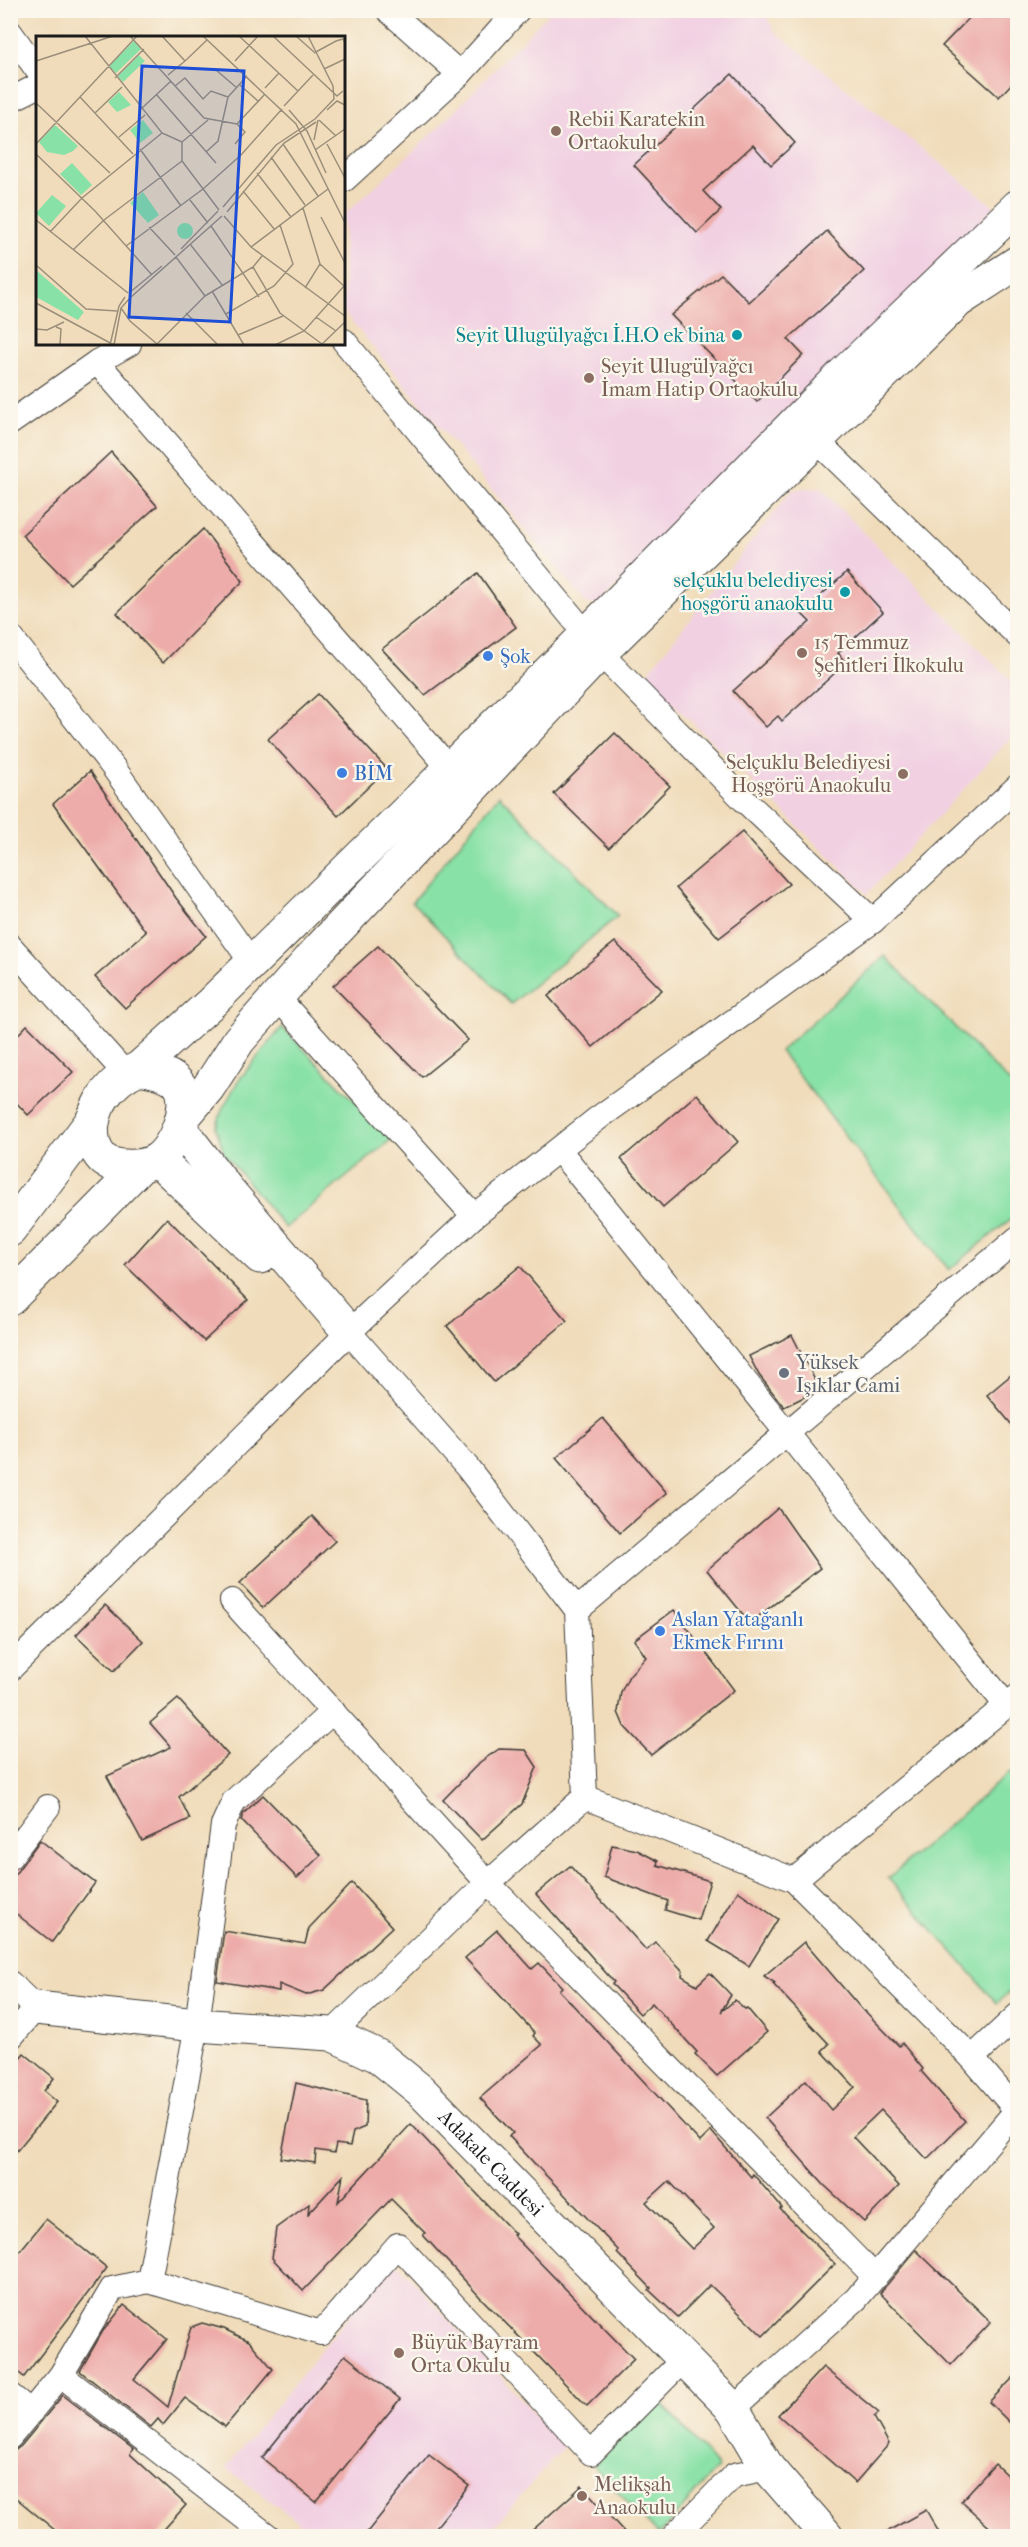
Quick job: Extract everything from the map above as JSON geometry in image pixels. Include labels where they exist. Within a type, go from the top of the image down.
[{"type":"street","points":[[388,10],[460,74]]},
{"type":"street","points":[[345,179],[460,74],[518,10]]},
{"type":"street","points":[[10,32],[36,68]]},
{"type":"street","points":[[10,100],[36,87]]},
{"type":"street","points":[[180,1123],[208,1088],[239,1040],[593,643],[841,376],[1017,206]]},
{"type":"street","points":[[349,1332],[295,1290],[149,1163],[119,1166],[104,1160],[94,1147],[92,1131],[95,1111],[106,1093],[252,963],[450,769],[817,441],[958,301],[1017,261]]},
{"type":"street","points":[[345,342],[593,643],[744,800],[873,921]]},
{"type":"street","points":[[10,423],[97,362],[127,345]]},
{"type":"street","points":[[97,362],[450,769]]},
{"type":"street","points":[[817,441],[1017,636]]},
{"type":"street","points":[[10,636],[113,767],[252,963]]},
{"type":"street","points":[[10,1669],[349,1332],[474,1215],[597,1119],[873,921],[1017,786]]},
{"type":"street","points":[[10,946],[133,1071],[169,1076],[180,1086],[184,1100],[174,1141],[10,1299]]},
{"type":"street","points":[[277,997],[474,1215]]},
{"type":"street","points":[[10,1230],[94,1118]]},
{"type":"street","points":[[180,1123],[227,1190],[467,1467],[577,1610],[585,1797]]},
{"type":"street","points":[[559,1150],[787,1433],[1012,1701],[794,1880]]},
{"type":"street","points":[[577,1610],[1017,1238]]},
{"type":"street","points":[[232,1601],[488,1883],[875,2277]]},
{"type":"street","points":[[149,2281],[197,2025],[223,1826],[234,1801],[333,1711]]},
{"type":"street","points":[[585,1797],[794,1880],[972,2058],[1017,2112],[856,2299],[733,2409]]},
{"type":"street","points":[[331,2034],[488,1883],[585,1797]]},
{"type":"street","points":[[10,1857],[48,1807]]},
{"type":"street","points":[[10,1983],[36,2008],[10,2038]]},
{"type":"street","name":"Adakale Caddesi","points":[[36,2008],[197,2025],[331,2034],[378,2056],[420,2090],[733,2409],[768,2468],[827,2536]]},
{"type":"street","points":[[972,2058],[1017,2015]]},
{"type":"street","points":[[10,2437],[61,2375],[112,2289],[149,2281],[321,2333],[398,2245],[591,2453],[685,2358]]},
{"type":"street","points":[[61,2375],[268,2536]]},
{"type":"street","points":[[10,2395],[31,2412]]},
{"type":"street","points":[[674,2536],[734,2475],[768,2468]]},
{"type":"shaded area","points":[[551,11],[760,11],[766,14],[774,31],[995,207],[598,606],[586,603],[345,313],[345,214],[438,128]]},
{"type":"shaded area","name":"15 Temmuz Şehitleri İlkokulu","points":[[820,488],[1017,687],[1017,731],[867,894],[645,676],[792,490]]},
{"type":"shaded area","name":"Büyük Bayram Orta Okulu","points":[[394,2260],[564,2446],[486,2536],[317,2536],[226,2468]]},
{"type":"green space","points":[[499,795],[618,916],[511,1004],[412,902]]},
{"type":"green space","points":[[885,956],[1017,1090],[1017,1214],[949,1270],[780,1051]]},
{"type":"green space","points":[[282,1027],[392,1139],[285,1228],[224,1153],[216,1128],[222,1110],[238,1081]]},
{"type":"green space","points":[[1010,1772],[1018,1781],[1017,1985],[997,2003],[888,1878]]},
{"type":"green space","points":[[659,2400],[718,2467],[659,2535],[593,2466]]},
{"type":"building","points":[[977,10],[1017,10],[1017,78],[999,97],[942,46]]},
{"type":"building","points":[[732,74],[795,143],[771,165],[753,145],[703,191],[721,210],[697,233],[634,165]]},
{"type":"building","points":[[827,231],[864,271],[788,339],[803,355],[757,402],[671,315],[721,274],[749,302]]},
{"type":"building","points":[[111,452],[157,506],[70,584],[22,535]]},
{"type":"building","points":[[203,529],[243,581],[163,663],[117,613]]},
{"type":"building","points":[[847,572],[883,612],[838,653],[846,663],[782,721],[778,716],[766,727],[733,691],[810,622],[801,613]]},
{"type":"building","points":[[478,573],[516,627],[425,695],[382,649]]},
{"type":"building","points":[[318,694],[387,769],[338,816],[268,739]]},
{"type":"building","points":[[615,733],[670,786],[609,848],[554,794]]},
{"type":"building","points":[[90,771],[176,898],[206,936],[125,1008],[95,977],[146,932],[53,804]]},
{"type":"building","points":[[742,832],[789,884],[719,938],[676,888]]},
{"type":"building","points":[[615,942],[662,990],[593,1047],[548,996]]},
{"type":"building","points":[[378,946],[468,1040],[422,1077],[333,986]]},
{"type":"building","points":[[27,1025],[73,1072],[28,1115],[10,1096],[10,1043]]},
{"type":"building","points":[[697,1094],[738,1142],[663,1207],[621,1159]]},
{"type":"building","points":[[167,1218],[248,1300],[204,1341],[125,1265]]},
{"type":"building","points":[[520,1266],[567,1321],[494,1382],[447,1326]]},
{"type":"building","name":"Yüksek Işıklar Cami","points":[[792,1335],[819,1388],[784,1407],[759,1375],[749,1356]]},
{"type":"building","points":[[1017,1370],[1017,1431],[987,1395]]},
{"type":"building","points":[[603,1418],[667,1493],[620,1533],[556,1458]]},
{"type":"building","points":[[778,1508],[820,1568],[750,1623],[707,1570]]},
{"type":"building","points":[[312,1516],[335,1541],[263,1608],[240,1583]]},
{"type":"building","points":[[105,1605],[143,1641],[114,1671],[76,1635]]},
{"type":"building","points":[[674,1610],[734,1690],[651,1755],[624,1726],[618,1712],[621,1692],[629,1676],[646,1657],[634,1640]]},
{"type":"building","points":[[178,1699],[228,1755],[179,1797],[190,1819],[142,1841],[107,1776],[171,1747],[150,1723]]},
{"type":"building","points":[[499,1749],[526,1750],[537,1767],[522,1804],[482,1840],[443,1800],[480,1762]]},
{"type":"building","points":[[263,1795],[321,1855],[297,1878],[241,1820],[244,1813]]},
{"type":"building","points":[[40,1840],[95,1883],[52,1942],[10,1909],[10,1881]]},
{"type":"building","points":[[612,1845],[637,1850],[658,1861],[657,1865],[710,1881],[698,1920],[665,1910],[668,1901],[604,1877]]},
{"type":"building","points":[[570,1866],[646,1950],[655,1942],[683,1971],[682,1976],[697,1985],[710,1973],[731,1995],[721,2012],[735,2000],[745,2009],[747,2008],[767,2032],[717,2076],[695,2054],[697,2052],[652,2003],[640,2014],[536,1894]]},
{"type":"building","points":[[352,1883],[392,1927],[324,1990],[306,1995],[279,1984],[279,1991],[217,1981],[224,1931],[305,1944],[309,1928]]},
{"type":"building","points":[[738,1891],[778,1919],[749,1966],[708,1941]]},
{"type":"building","points":[[497,1930],[532,1969],[539,1963],[562,1987],[559,1990],[700,2142],[711,2131],[751,2177],[753,2174],[782,2208],[780,2209],[835,2264],[763,2336],[710,2285],[678,2317],[649,2290],[651,2288],[617,2253],[619,2251],[509,2136],[513,2133],[480,2098],[542,2045],[533,2036],[535,2033],[465,1958]],"holes":[[[669,2181],[714,2228],[692,2249],[646,2202]]]},
{"type":"building","points":[[804,1942],[864,2012],[899,2046],[902,2043],[923,2069],[921,2071],[965,2121],[927,2159],[881,2110],[853,2137],[899,2186],[864,2222],[824,2185],[765,2118],[806,2080],[831,2110],[855,2087],[822,2051],[829,2044],[773,1984],[775,1983],[764,1976]]},
{"type":"building","points":[[24,2053],[54,2078],[44,2091],[57,2102],[10,2159],[10,2070]]},
{"type":"building","points":[[296,2083],[366,2100],[365,2127],[353,2132],[350,2146],[336,2144],[334,2153],[316,2150],[315,2163],[281,2158]]},
{"type":"building","points":[[411,2124],[515,2234],[513,2235],[634,2359],[587,2406],[480,2297],[423,2235],[425,2233],[391,2199],[303,2291],[272,2258],[276,2228],[309,2204],[308,2214],[343,2176],[338,2202]]},
{"type":"building","points":[[46,2219],[107,2268],[24,2377],[10,2366],[10,2263]]},
{"type":"building","points":[[916,2250],[991,2322],[951,2365],[880,2293]]},
{"type":"building","points":[[124,2305],[167,2339],[134,2379],[168,2407],[191,2327],[202,2323],[224,2329],[249,2341],[273,2369],[225,2427],[185,2398],[163,2425],[158,2419],[151,2427],[80,2371],[103,2331]]},
{"type":"building","points":[[345,2355],[400,2399],[316,2502],[262,2458]]},
{"type":"building","points":[[823,2367],[879,2413],[874,2417],[889,2444],[855,2483],[778,2415]]},
{"type":"building","points":[[1017,2374],[1017,2430],[989,2402]]},
{"type":"building","points":[[63,2395],[133,2449],[130,2454],[186,2505],[158,2536],[62,2536],[10,2493],[10,2454],[21,2446]]},
{"type":"building","points":[[429,2455],[469,2486],[429,2536],[364,2536]]},
{"type":"building","points":[[995,2464],[1017,2485],[1017,2536],[999,2536],[961,2501]]},
{"type":"building","points":[[582,2486],[628,2536],[526,2536]]},
{"type":"building","points":[[926,2510],[941,2536],[879,2536]]},
{"type":"place","name":"Rebii Karatekin Ortaokulu","points":[[556,131]]},
{"type":"place","name":"Seyit Ulugülyağcı İ.H.O ek bina","points":[[737,335]]},
{"type":"place","name":"Seyit Ulugülyağcı İmam Hatip Ortaokulu","points":[[589,378]]},
{"type":"place","name":"selçuklu belediyesi hoşgörü anaokulu","points":[[845,592]]},
{"type":"place","name":"15 Temmuz Şehitleri İlkokulu","points":[[802,653]]},
{"type":"place","name":"Şok","points":[[488,656]]},
{"type":"place","name":"BİM","points":[[342,773]]},
{"type":"place","name":"Selçuklu Belediyesi Hoşgörü Anaokulu","points":[[903,774]]},
{"type":"place","name":"Yüksek Işıklar Cami","points":[[784,1373]]},
{"type":"place","name":"Aslan Yatağanlı Ekmek Fırını","points":[[660,1631]]},
{"type":"place","name":"Büyük Bayram Orta Okulu","points":[[399,2353]]},
{"type":"place","name":"Melikşah Anaokulu","points":[[582,2496]]}]
